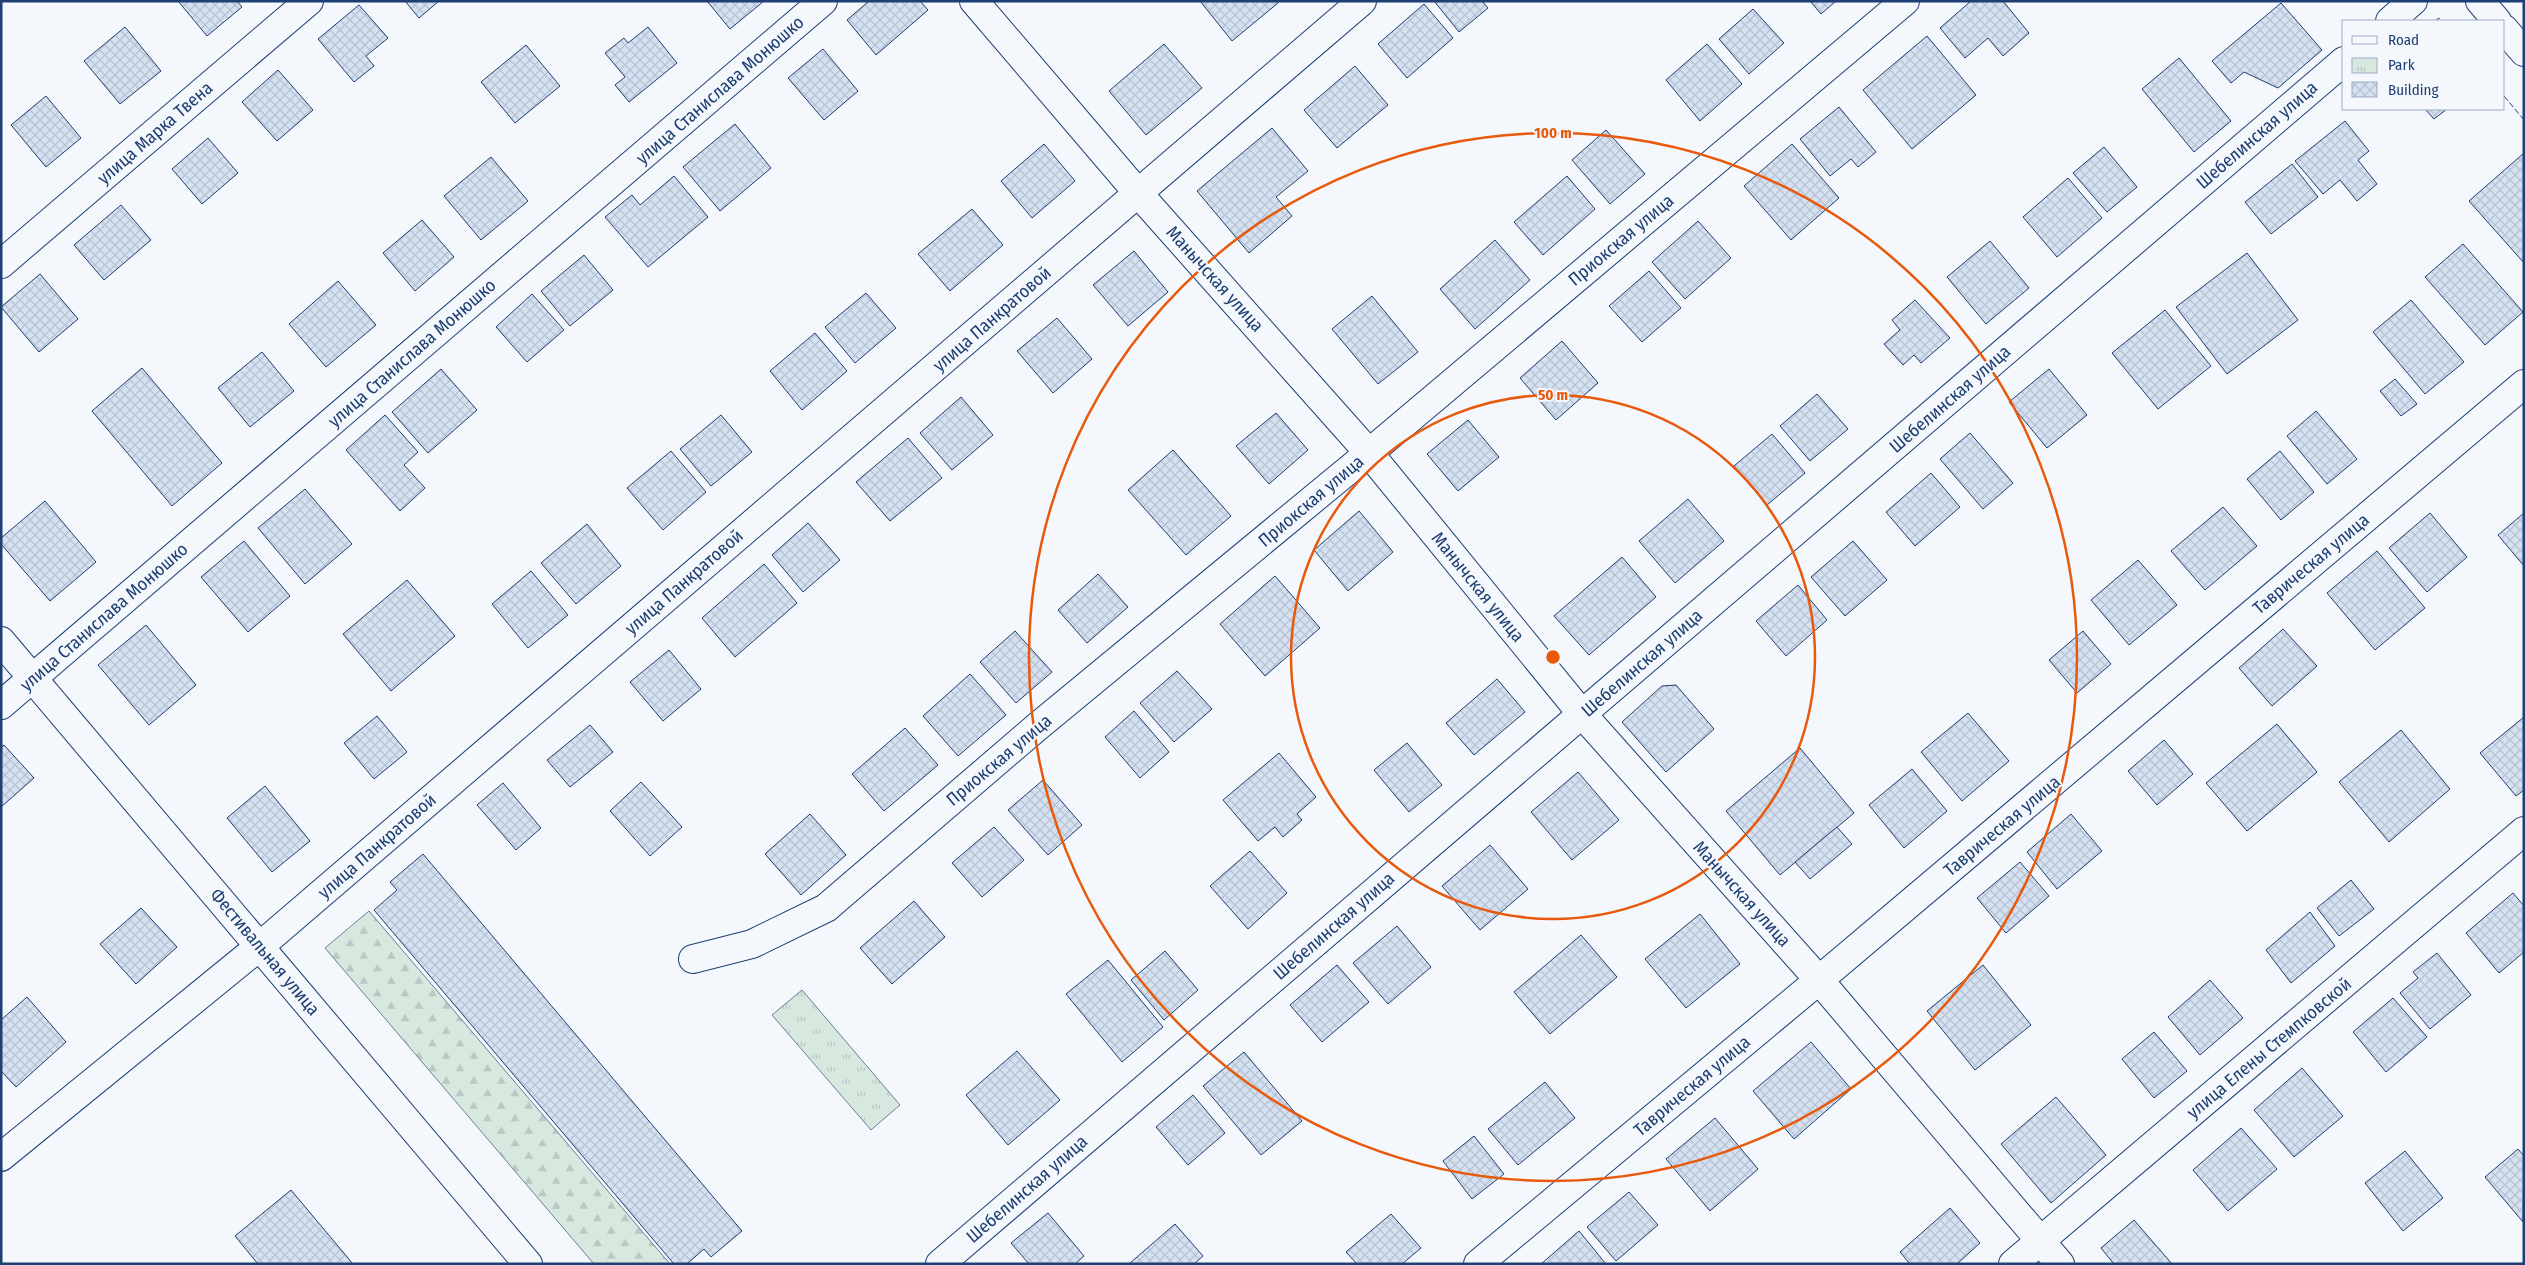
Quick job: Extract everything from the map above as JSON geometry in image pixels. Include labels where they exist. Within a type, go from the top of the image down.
[{"type":"street","name":"улица Марка Твена","points":[[1,264],[309,1]]},
{"type":"street","name":"улица Станислава Монюшко","points":[[1,704],[823,1]]},
{"type":"street","name":"Манычская улица","points":[[974,1],[1138,193],[1369,453],[1582,714],[1819,980],[2060,1264]]},
{"type":"street","name":"улица Панкратовой","points":[[1,1157],[260,946],[1362,1]]},
{"type":"street","name":"Приокская улица","points":[[693,959],[752,944],[826,908],[1037,727],[1369,453],[1904,1]]},
{"type":"street","points":[[2391,20],[2413,1]]},
{"type":"street","points":[[2480,1],[2496,20]]},
{"type":"street","points":[[2505,30],[2524,52]]},
{"type":"street","name":"Шебелинская улица","points":[[940,1264],[2342,63]]},
{"type":"street","name":"Таврическая улица","points":[[1478,1264],[1819,980],[2524,384]]},
{"type":"street","name":"Фестивальная улица","points":[[1,640],[528,1264]]},
{"type":"street","name":"улица Елены Стемпковской","points":[[2014,1264],[2524,831]]},
{"type":"green space","points":[[369,911],[670,1264],[594,1264],[325,948]]},
{"type":"green space","points":[[802,990],[900,1105],[871,1130],[772,1015]]},
{"type":"building","points":[[178,1],[237,1],[242,7],[207,36]]},
{"type":"building","points":[[405,1],[439,1],[419,18]]},
{"type":"building","points":[[707,1],[764,1],[730,29]]},
{"type":"building","points":[[869,1],[920,1],[928,10],[876,55],[847,20]]},
{"type":"building","points":[[1200,1],[1277,1],[1278,3],[1232,41]]},
{"type":"building","points":[[1434,1],[1482,1],[1488,8],[1459,32]]},
{"type":"building","points":[[1810,1],[1836,1],[1821,14]]},
{"type":"building","points":[[1971,1],[2003,1],[2029,33],[2003,56],[1988,38],[1965,58],[1940,28]]},
{"type":"building","points":[[2281,3],[2322,50],[2278,88],[2244,72],[2231,83],[2212,61]]},
{"type":"building","points":[[1424,4],[1453,38],[1407,78],[1378,44]]},
{"type":"building","points":[[359,5],[388,38],[366,56],[374,66],[354,82],[318,39]]},
{"type":"building","points":[[1753,9],[1784,43],[1749,74],[1719,39]]},
{"type":"building","points":[[125,27],[161,71],[120,104],[84,61]]},
{"type":"building","points":[[648,27],[677,63],[629,102],[615,85],[625,77],[605,53],[624,38],[628,43]]},
{"type":"building","points":[[1927,36],[1976,95],[1912,149],[1863,90]]},
{"type":"building","points":[[1164,44],[1202,88],[1146,135],[1109,91]]},
{"type":"building","points":[[1707,44],[1742,84],[1700,121],[1666,80]]},
{"type":"building","points":[[526,45],[560,86],[515,123],[481,82]]},
{"type":"building","points":[[823,49],[858,91],[824,120],[788,78]]},
{"type":"building","points":[[2179,58],[2231,121],[2194,152],[2142,89]]},
{"type":"building","points":[[1355,66],[1388,105],[1337,148],[1304,110]]},
{"type":"building","points":[[278,70],[313,110],[277,141],[242,102]]},
{"type":"building","points":[[46,96],[81,138],[46,167],[11,125]]},
{"type":"building","points":[[1839,107],[1876,152],[1858,167],[1851,159],[1830,176],[1800,139]]},
{"type":"building","points":[[2426,110],[2446,110],[2434,119]]},
{"type":"building","points":[[2345,121],[2369,151],[2358,160],[2377,184],[2357,201],[2340,180],[2323,194],[2295,161]]},
{"type":"building","points":[[735,124],[771,168],[720,211],[683,167]]},
{"type":"building","points":[[1272,128],[1308,171],[1276,197],[1292,216],[1249,253],[1197,191]]},
{"type":"building","points":[[1606,130],[1645,174],[1610,204],[1572,160]]},
{"type":"building","points":[[208,138],[238,173],[202,204],[172,169]]},
{"type":"building","points":[[1044,144],[1075,181],[1032,218],[1001,181]]},
{"type":"building","points":[[1792,144],[1839,198],[1791,240],[1744,186]]},
{"type":"building","points":[[2104,147],[2137,187],[2107,212],[2073,173]]},
{"type":"building","points":[[2524,153],[2524,263],[2469,201]]},
{"type":"building","points":[[491,157],[528,201],[481,240],[444,196]]},
{"type":"building","points":[[2292,164],[2318,197],[2271,234],[2245,202]]},
{"type":"building","points":[[674,176],[708,217],[648,267],[605,217],[632,195],[640,205]]},
{"type":"building","points":[[1567,176],[1595,209],[1543,255],[1514,222]]},
{"type":"building","points":[[2068,178],[2102,218],[2057,257],[2023,217]]},
{"type":"building","points":[[121,205],[151,240],[104,280],[74,245]]},
{"type":"building","points":[[972,209],[1003,245],[950,291],[918,254]]},
{"type":"building","points":[[422,220],[454,257],[415,291],[383,253]]},
{"type":"building","points":[[1698,221],[1731,258],[1685,299],[1652,262]]},
{"type":"building","points":[[1495,240],[1530,280],[1475,329],[1440,289]]},
{"type":"building","points":[[1990,241],[2029,288],[1986,324],[1947,277]]},
{"type":"building","points":[[2463,244],[2523,312],[2485,345],[2425,277]]},
{"type":"building","points":[[1134,251],[1168,292],[1128,326],[1093,285]]},
{"type":"building","points":[[2247,253],[2298,320],[2227,374],[2176,307]]},
{"type":"building","points":[[584,255],[613,290],[570,326],[541,291]]},
{"type":"building","points":[[1649,271],[1681,308],[1642,342],[1609,306]]},
{"type":"building","points":[[40,274],[78,319],[39,352],[1,307]]},
{"type":"building","points":[[338,281],[376,325],[326,367],[289,324]]},
{"type":"building","points":[[866,293],[896,328],[855,363],[825,327]]},
{"type":"building","points":[[532,294],[564,330],[527,362],[496,327]]},
{"type":"building","points":[[1372,296],[1418,352],[1378,384],[1332,329]]},
{"type":"building","points":[[1915,300],[1950,338],[1921,363],[1914,355],[1903,365],[1884,344],[1900,330],[1892,320]]},
{"type":"building","points":[[2411,300],[2464,362],[2425,394],[2373,332]]},
{"type":"building","points":[[2165,310],[2211,366],[2158,409],[2112,353]]},
{"type":"building","points":[[1057,318],[1092,359],[1053,393],[1017,351]]},
{"type":"building","points":[[815,333],[847,371],[802,410],[770,371]]},
{"type":"building","points":[[1562,341],[1598,383],[1556,420],[1520,378]]},
{"type":"building","points":[[262,352],[294,391],[250,427],[218,388]]},
{"type":"building","points":[[142,368],[222,463],[172,506],[92,411]]},
{"type":"building","points":[[441,369],[477,410],[428,453],[392,412]]},
{"type":"building","points":[[2049,369],[2087,415],[2047,448],[2009,402]]},
{"type":"building","points":[[2395,379],[2417,404],[2401,416],[2380,391]]},
{"type":"building","points":[[1817,394],[1848,429],[1810,461],[1780,426]]},
{"type":"building","points":[[961,397],[993,435],[952,470],[920,433]]},
{"type":"building","points":[[2316,411],[2357,459],[2327,484],[2287,436]]},
{"type":"building","points":[[1276,413],[1308,450],[1269,484],[1236,446]]},
{"type":"building","points":[[385,415],[418,452],[404,465],[425,488],[400,511],[346,450]]},
{"type":"building","points":[[721,415],[752,452],[711,486],[680,449]]},
{"type":"building","points":[[1468,420],[1499,457],[1458,491],[1427,454]]},
{"type":"building","points":[[1970,433],[2013,483],[1983,509],[1940,459]]},
{"type":"building","points":[[1772,434],[1805,473],[1767,505],[1734,466]]},
{"type":"building","points":[[908,438],[942,478],[890,521],[856,482]]},
{"type":"building","points":[[1173,450],[1231,516],[1186,555],[1128,490]]},
{"type":"building","points":[[671,451],[706,492],[663,530],[627,488]]},
{"type":"building","points":[[2280,451],[2314,492],[2281,520],[2247,479]]},
{"type":"building","points":[[1931,473],[1960,507],[1915,546],[1886,512]]},
{"type":"building","points":[[305,489],[352,544],[305,584],[258,528]]},
{"type":"building","points":[[1688,499],[1724,541],[1675,583],[1639,541]]},
{"type":"building","points":[[45,501],[96,562],[50,601],[1,544],[1,538]]},
{"type":"building","points":[[2223,507],[2257,546],[2205,590],[2171,551]]},
{"type":"building","points":[[1359,511],[1393,552],[1348,591],[1314,550]]},
{"type":"building","points":[[2430,513],[2467,557],[2427,592],[2389,548]]},
{"type":"building","points":[[2524,513],[2524,566],[2498,535]]},
{"type":"building","points":[[808,523],[840,560],[803,592],[772,555]]},
{"type":"building","points":[[587,524],[621,566],[576,604],[541,563]]},
{"type":"building","points":[[244,541],[290,596],[248,632],[201,577]]},
{"type":"building","points":[[1853,541],[1887,580],[1845,616],[1811,577]]},
{"type":"building","points":[[2377,551],[2425,608],[2375,650],[2327,593]]},
{"type":"building","points":[[1622,557],[1656,597],[1589,655],[1554,616]]},
{"type":"building","points":[[2138,560],[2177,605],[2129,645],[2091,600]]},
{"type":"building","points":[[764,564],[797,603],[735,657],[702,618]]},
{"type":"building","points":[[531,571],[568,615],[528,648],[492,604]]},
{"type":"building","points":[[1098,574],[1128,607],[1087,643],[1058,610]]},
{"type":"building","points":[[1275,576],[1320,628],[1265,676],[1220,624]]},
{"type":"building","points":[[407,580],[455,636],[391,691],[343,634]]},
{"type":"building","points":[[1798,585],[1827,620],[1786,656],[1756,621]]},
{"type":"building","points":[[146,625],[196,685],[149,725],[98,665]]},
{"type":"building","points":[[2283,629],[2317,666],[2272,706],[2239,668]]},
{"type":"building","points":[[1015,631],[1052,672],[1016,703],[980,662]]},
{"type":"building","points":[[2083,631],[2111,664],[2077,693],[2049,660]]},
{"type":"building","points":[[669,650],[701,689],[663,721],[630,682]]},
{"type":"building","points":[[1177,671],[1212,709],[1174,742],[1140,703]]},
{"type":"building","points":[[970,674],[1006,715],[958,756],[923,716]]},
{"type":"building","points":[[1497,679],[1525,712],[1474,755],[1446,723]]},
{"type":"building","points":[[1676,685],[1714,729],[1666,772],[1622,722],[1662,686]]},
{"type":"building","points":[[1134,711],[1169,752],[1140,778],[1105,737]]},
{"type":"building","points":[[1968,713],[2009,761],[1962,801],[1921,752]]},
{"type":"building","points":[[377,716],[407,752],[374,779],[344,743]]},
{"type":"building","points":[[2524,717],[2524,790],[2516,796],[2480,753]]},
{"type":"building","points":[[2277,724],[2317,772],[2247,831],[2206,783]]},
{"type":"building","points":[[590,725],[613,752],[570,787],[547,760]]},
{"type":"building","points":[[905,728],[938,765],[884,811],[852,774]]},
{"type":"building","points":[[2401,730],[2450,789],[2389,842],[2339,782]]},
{"type":"building","points":[[2164,740],[2193,774],[2157,805],[2128,771]]},
{"type":"building","points":[[1407,743],[1442,785],[1409,812],[1374,770]]},
{"type":"building","points":[[4,745],[34,778],[1,807],[1,747]]},
{"type":"building","points":[[1800,748],[1854,813],[1780,875],[1726,811]]},
{"type":"building","points":[[1279,753],[1316,797],[1297,814],[1302,820],[1283,837],[1275,827],[1258,841],[1223,800]]},
{"type":"building","points":[[1912,769],[1947,811],[1904,848],[1869,805]]},
{"type":"building","points":[[1578,772],[1619,820],[1572,860],[1531,812]]},
{"type":"building","points":[[1043,780],[1082,825],[1048,855],[1008,810]]},
{"type":"building","points":[[641,782],[682,827],[650,856],[610,811]]},
{"type":"building","points":[[503,783],[541,828],[516,850],[477,805]]},
{"type":"building","points":[[265,786],[310,841],[272,872],[227,818]]},
{"type":"building","points":[[810,814],[846,855],[801,895],[765,854]]},
{"type":"building","points":[[2071,814],[2102,851],[2057,889],[2027,852]]},
{"type":"building","points":[[994,827],[1024,860],[982,897],[952,863]]},
{"type":"building","points":[[1837,827],[1852,844],[1810,879],[1795,862]]},
{"type":"building","points":[[1490,845],[1528,889],[1480,930],[1442,886]]},
{"type":"building","points":[[1250,851],[1287,893],[1248,929],[1210,886]]},
{"type":"building","points":[[423,854],[742,1231],[711,1257],[704,1249],[687,1264],[674,1264],[374,910],[397,890],[390,882]]},
{"type":"building","points":[[2020,862],[2049,896],[2006,933],[1977,898]]},
{"type":"building","points":[[2351,880],[2374,909],[2339,936],[2317,908]]},
{"type":"building","points":[[2513,893],[2524,906],[2524,952],[2499,973],[2466,933]]},
{"type":"building","points":[[914,901],[945,937],[892,984],[860,948]]},
{"type":"building","points":[[141,908],[177,947],[136,984],[100,944]]},
{"type":"building","points":[[2310,912],[2335,946],[2291,983],[2266,950]]},
{"type":"building","points":[[1700,914],[1740,964],[1686,1008],[1645,959]]},
{"type":"building","points":[[1397,926],[1431,967],[1388,1004],[1353,963]]},
{"type":"building","points":[[1581,935],[1617,977],[1550,1034],[1514,992]]},
{"type":"building","points":[[1165,951],[1198,990],[1164,1020],[1131,980]]},
{"type":"building","points":[[2437,953],[2471,995],[2430,1029],[2400,993],[2418,978],[2413,972]]},
{"type":"building","points":[[1108,960],[1163,1027],[1122,1062],[1066,994]]},
{"type":"building","points":[[1337,965],[1369,1002],[1322,1042],[1290,1005]]},
{"type":"building","points":[[1983,965],[2031,1025],[1975,1070],[1927,1011]]},
{"type":"building","points":[[2210,980],[2243,1018],[2200,1055],[2168,1017]]},
{"type":"building","points":[[27,997],[66,1042],[16,1087],[1,1071],[1,1020]]},
{"type":"building","points":[[2393,998],[2427,1037],[2386,1072],[2353,1032]]},
{"type":"building","points":[[2154,1032],[2187,1071],[2154,1098],[2122,1059]]},
{"type":"building","points":[[1811,1042],[1851,1089],[1794,1139],[1753,1091]]},
{"type":"building","points":[[1017,1051],[1060,1100],[1008,1145],[966,1095]]},
{"type":"building","points":[[1244,1052],[1302,1121],[1261,1155],[1203,1086]]},
{"type":"building","points":[[2302,1068],[2343,1116],[2294,1157],[2254,1110]]},
{"type":"building","points":[[1545,1082],[1575,1118],[1518,1165],[1488,1129]]},
{"type":"building","points":[[1193,1095],[1225,1133],[1188,1165],[1156,1127]]},
{"type":"building","points":[[2056,1097],[2106,1155],[2051,1203],[2001,1144]]},
{"type":"building","points":[[1715,1118],[1758,1169],[1710,1211],[1666,1159]]},
{"type":"building","points":[[2241,1128],[2277,1169],[2228,1211],[2193,1170]]},
{"type":"building","points":[[1474,1136],[1504,1174],[1472,1199],[1443,1161]]},
{"type":"building","points":[[2518,1149],[2524,1156],[2523,1222],[2485,1177]]},
{"type":"building","points":[[2405,1151],[2443,1198],[2403,1231],[2365,1183]]},
{"type":"building","points":[[291,1190],[353,1264],[258,1264],[235,1236]]},
{"type":"building","points":[[1629,1192],[1658,1225],[1616,1261],[1587,1227]]},
{"type":"building","points":[[1950,1208],[1980,1243],[1957,1264],[1910,1264],[1900,1252]]},
{"type":"building","points":[[1048,1213],[1084,1256],[1075,1264],[1029,1264],[1011,1243]]},
{"type":"building","points":[[1391,1214],[1421,1248],[1402,1264],[1357,1264],[1346,1252]]},
{"type":"building","points":[[2134,1220],[2172,1264],[2114,1264],[2101,1248]]},
{"type":"building","points":[[1175,1224],[1203,1256],[1194,1264],[1129,1264]]},
{"type":"building","points":[[1579,1231],[1606,1264],[1541,1264]]},
{"type":"fence","points":[[2436,20],[2439,18],[2440,20]]},
{"type":"fence","points":[[2505,97],[2524,120]]}]
